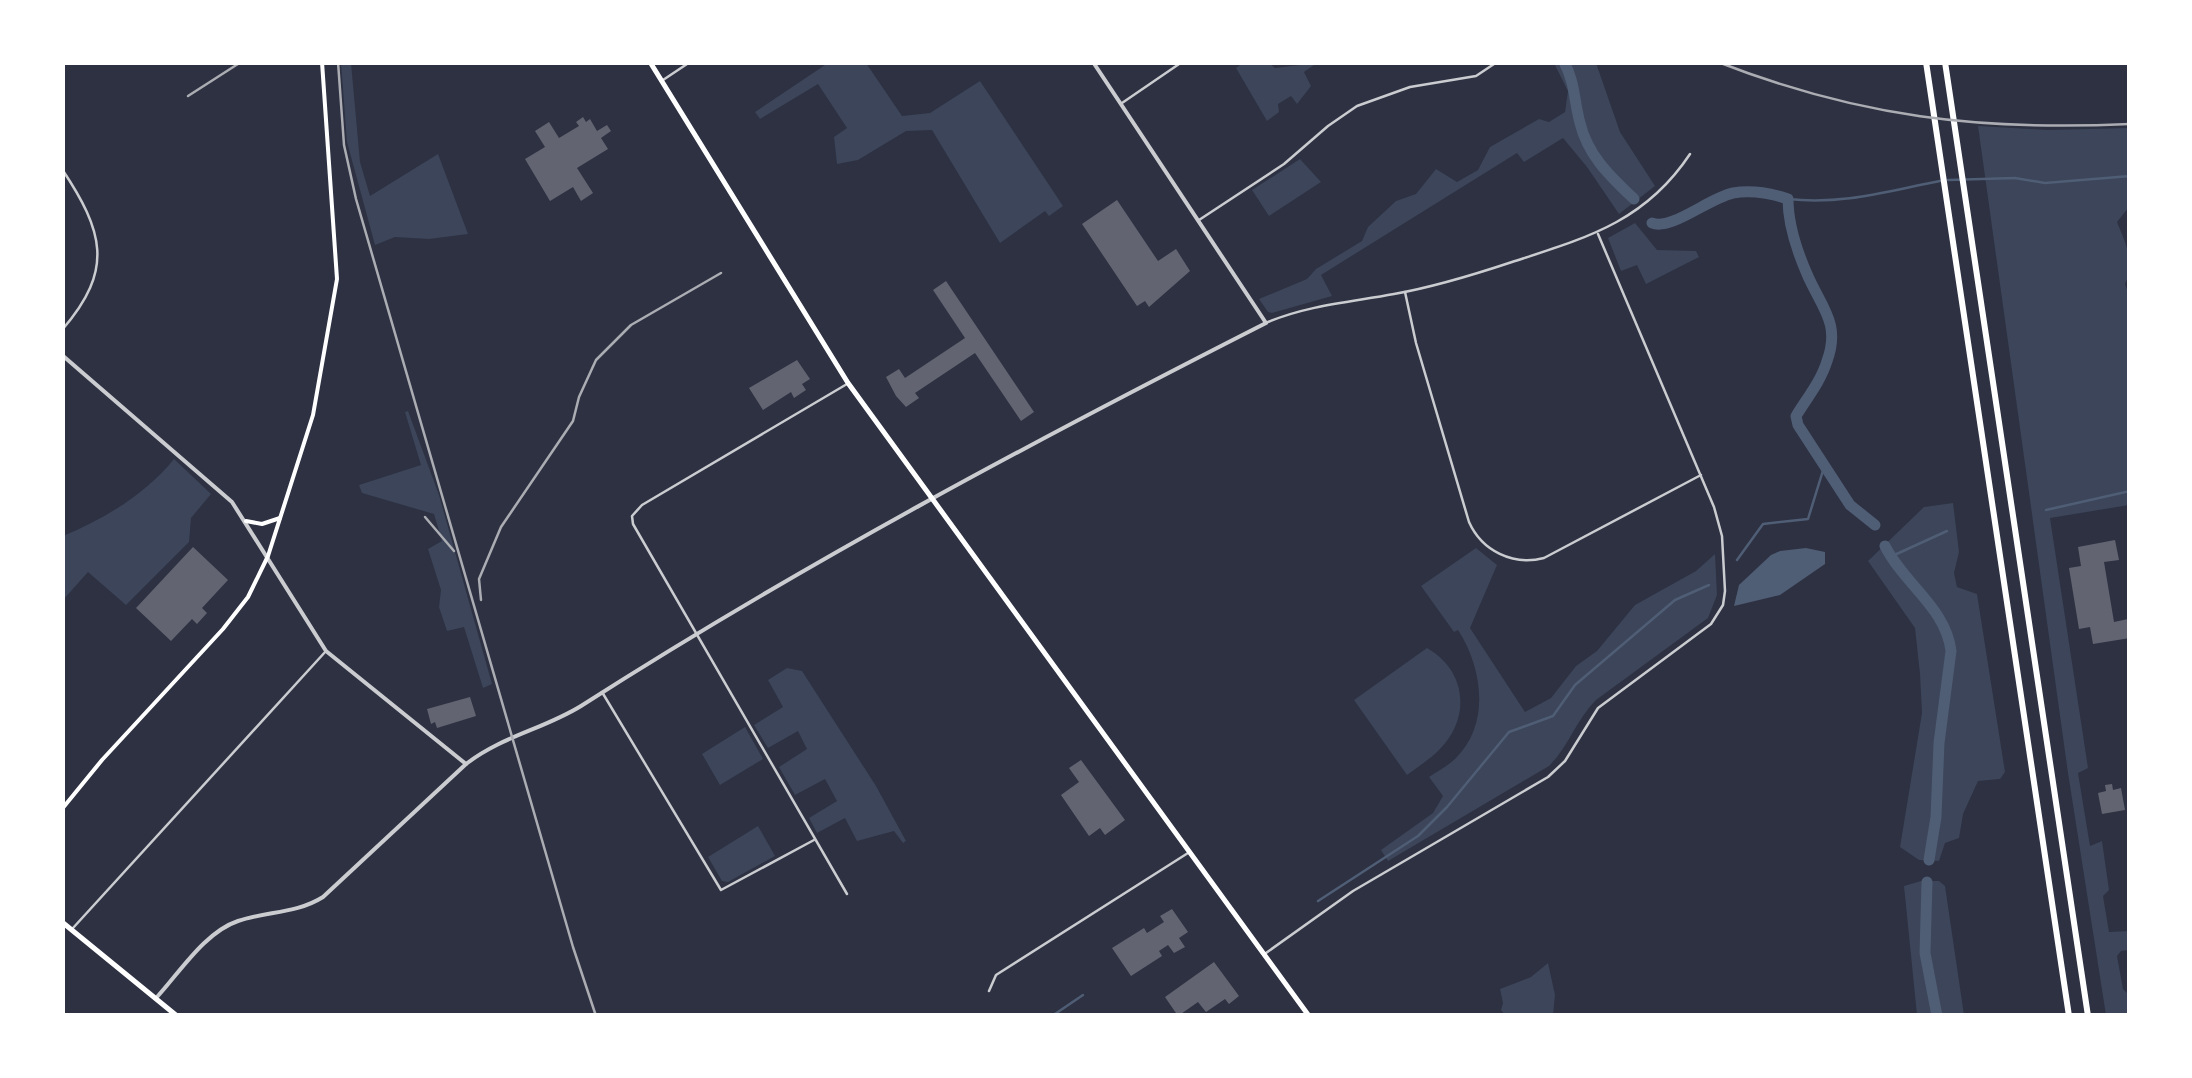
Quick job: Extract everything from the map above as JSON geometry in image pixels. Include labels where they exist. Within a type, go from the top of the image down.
[{"type":"highway","points":[[1926,62],[2069,1016]]},
{"type":"highway","points":[[1945,62],[2088,1016]]},
{"type":"main road","points":[[62,809],[223,629],[248,597],[268,556],[313,414],[337,279],[322,62]]},
{"type":"main road","points":[[650,62],[848,383],[1310,1016]]},
{"type":"main road","points":[[246,520],[262,524],[280,518]]},
{"type":"main road","points":[[62,922],[177,1016]]},
{"type":"street","points":[[662,80],[690,62]]},
{"type":"street","points":[[1093,62],[1266,323]]},
{"type":"street","points":[[1120,104],[1182,62]]},
{"type":"street","points":[[1198,221],[1284,164],[1357,106],[1410,87],[1476,76],[1497,62]]},
{"type":"street","points":[[156,998],[207,942],[229,925],[299,909],[323,898],[466,764],[513,734],[553,722],[931,500],[1266,323],[1311,307],[1463,278],[1598,234],[1640,208],[1664,187],[1690,154]]},
{"type":"street","points":[[62,168],[89,211],[98,249],[90,292],[62,330]]},
{"type":"street","points":[[1264,954],[1353,890],[1548,777],[1565,761],[1598,708],[1711,624],[1723,605],[1722,536],[1702,474],[1598,234]]},
{"type":"street","points":[[1405,292],[1416,343],[1469,522],[1478,537],[1503,556],[1519,560],[1544,558],[1702,474]]},
{"type":"street","points":[[62,355],[216,486],[246,520],[326,651],[466,764]]},
{"type":"street","points":[[847,894],[633,524],[634,512],[848,383]]},
{"type":"street","points":[[72,930],[326,651]]},
{"type":"street","points":[[602,692],[721,890],[815,839]]},
{"type":"street","points":[[989,992],[996,975],[1190,852]]},
{"type":"shaded area","points":[[341,63],[351,63],[360,162],[370,196],[438,154],[468,234],[429,239],[395,237],[375,245],[347,142]]},
{"type":"shaded area","points":[[828,63],[866,63],[902,116],[930,113],[980,81],[1063,206],[1049,216],[1045,211],[1000,243],[932,130],[906,131],[858,160],[837,164],[834,137],[847,128],[818,84],[760,119],[755,112]]},
{"type":"shaded area","points":[[1243,63],[1269,63],[1275,68],[1317,63],[1304,72],[1311,86],[1297,104],[1291,96],[1278,104],[1279,112],[1267,121],[1236,68]]},
{"type":"shaded area","points":[[1554,63],[1596,63],[1620,132],[1655,186],[1619,214],[1563,138],[1524,162],[1517,153],[1321,275],[1332,296],[1268,312],[1259,299],[1307,279],[1316,269],[1362,241],[1368,227],[1396,201],[1416,194],[1436,169],[1457,182],[1478,170],[1490,147],[1539,119],[1549,122],[1565,112],[1568,91]]},
{"type":"shaded area","points":[[1978,126],[2048,130],[2129,128],[2129,207],[2117,222],[2129,260],[2125,284],[2130,298],[2129,505],[2050,518],[2088,768],[2078,773],[2090,846],[2102,841],[2109,890],[2103,896],[2109,932],[2129,931],[2129,950],[2117,956],[2123,989],[2129,995],[2129,1015],[2106,1015],[2068,773]]},
{"type":"shaded area","points":[[1300,159],[1321,182],[1269,216],[1252,190]]},
{"type":"shaded area","points":[[1635,223],[1657,250],[1696,251],[1699,257],[1646,284],[1637,265],[1621,271],[1608,238]]},
{"type":"shaded area","points":[[408,411],[439,495],[492,684],[483,688],[464,627],[447,631],[439,607],[441,590],[428,549],[442,541],[434,514],[362,493],[359,485],[421,465],[405,412]]},
{"type":"shaded area","points":[[174,459],[211,494],[191,518],[189,542],[126,605],[88,572],[63,600],[63,536],[123,504]]},
{"type":"shaded area","points":[[1953,503],[1959,552],[1954,573],[1957,587],[1977,594],[2005,772],[2000,779],[1978,781],[1963,814],[1959,838],[1945,843],[1939,861],[1919,860],[1900,847],[1922,713],[1915,628],[1868,561],[1924,507]]},
{"type":"shaded area","points":[[1476,548],[1497,565],[1470,628],[1525,712],[1551,698],[1635,605],[1696,571],[1715,554],[1717,595],[1708,618],[1596,700],[1549,766],[1388,861],[1381,850],[1433,813],[1443,796],[1429,777],[1456,758],[1474,728],[1479,695],[1473,661],[1458,630],[1454,632],[1421,586]]},
{"type":"shaded area","points":[[1806,548],[1825,552],[1825,564],[1780,595],[1734,606],[1739,585],[1771,555]]},
{"type":"shaded area","points":[[1427,648],[1440,657],[1457,681],[1460,709],[1450,737],[1407,775],[1354,700]]},
{"type":"shaded area","points":[[787,668],[802,671],[876,786],[906,841],[903,843],[894,831],[857,841],[845,818],[817,833],[809,818],[837,801],[825,779],[795,795],[779,767],[807,749],[798,731],[768,748],[754,725],[783,707],[768,680]]},
{"type":"shaded area","points":[[745,727],[763,759],[720,785],[702,754]]},
{"type":"shaded area","points":[[758,826],[775,856],[728,882],[722,881],[708,857]]},
{"type":"shaded area","points":[[1939,881],[1945,886],[1964,1015],[1917,1015],[1904,886]]},
{"type":"shaded area","points":[[1548,963],[1555,995],[1553,1015],[1505,1015],[1500,989],[1531,977]]},
{"type":"building","points":[[583,117],[586,122],[590,119],[597,131],[607,125],[611,131],[601,138],[608,149],[577,168],[593,193],[581,201],[573,187],[550,201],[525,159],[545,147],[535,131],[549,122],[559,138],[579,126],[576,122]]},
{"type":"building","points":[[1117,200],[1158,261],[1176,249],[1190,271],[1149,307],[1145,301],[1137,306],[1082,224]]},
{"type":"building","points":[[946,281],[1034,412],[1021,421],[975,353],[915,393],[919,398],[906,407],[896,396],[886,377],[899,369],[905,378],[965,338],[933,290]]},
{"type":"building","points":[[797,360],[810,379],[802,384],[806,390],[794,398],[791,392],[763,410],[749,388]]},
{"type":"building","points":[[2115,540],[2119,560],[2104,562],[2114,622],[2128,619],[2130,638],[2093,644],[2090,627],[2079,629],[2069,568],[2081,566],[2078,547]]},
{"type":"building","points":[[193,547],[228,580],[202,608],[207,613],[197,624],[192,619],[171,641],[136,608]]},
{"type":"building","points":[[470,697],[476,716],[437,728],[435,722],[431,724],[427,709]]},
{"type":"building","points":[[1081,760],[1125,820],[1105,835],[1100,828],[1089,836],[1061,795],[1079,782],[1069,768]]},
{"type":"building","points":[[2112,784],[2113,790],[2121,788],[2125,810],[2102,814],[2098,793]]},
{"type":"building","points":[[1172,909],[1188,932],[1179,938],[1185,947],[1174,953],[1168,945],[1159,951],[1162,956],[1131,976],[1112,948],[1144,928],[1147,933],[1164,922],[1160,916]]},
{"type":"building","points":[[1214,962],[1239,996],[1229,1004],[1225,999],[1206,1012],[1198,1002],[1178,1016],[1165,997]]},
{"type":"waterway","points":[[1564,62],[1588,146],[1608,174],[1634,199]]},
{"type":"waterway","points":[[1948,180],[2015,178],[2045,183],[2130,176]]},
{"type":"waterway","points":[[1788,199],[1847,199],[1940,181]]},
{"type":"waterway","points":[[1652,223],[1680,218],[1733,193],[1761,193],[1788,199],[1797,246],[1828,316],[1832,336],[1824,368],[1796,416],[1798,425],[1850,505],[1875,525]]},
{"type":"waterway","points":[[1737,560],[1763,524],[1808,519],[1825,464]]},
{"type":"waterway","points":[[2046,510],[2130,491]]},
{"type":"waterway","points":[[1890,557],[1947,531]]},
{"type":"waterway","points":[[1885,546],[1933,609],[1948,636],[1951,651],[1929,860]]},
{"type":"waterway","points":[[1318,901],[1418,836],[1509,732],[1553,716],[1575,685],[1675,600],[1709,585]]},
{"type":"waterway","points":[[1927,882],[1925,953],[1937,1016]]},
{"type":"waterway","points":[[1052,1016],[1083,995]]},
{"type":"railway","points":[[188,96],[241,62]]},
{"type":"railway","points":[[338,62],[344,145],[356,199],[596,1016]]},
{"type":"railway","points":[[1718,62],[1821,96],[1920,116],[2022,125],[2130,124]]},
{"type":"railway","points":[[481,600],[479,579],[501,527],[573,421],[596,360],[631,325],[721,273]]},
{"type":"railway","points":[[425,517],[454,551]]}]
